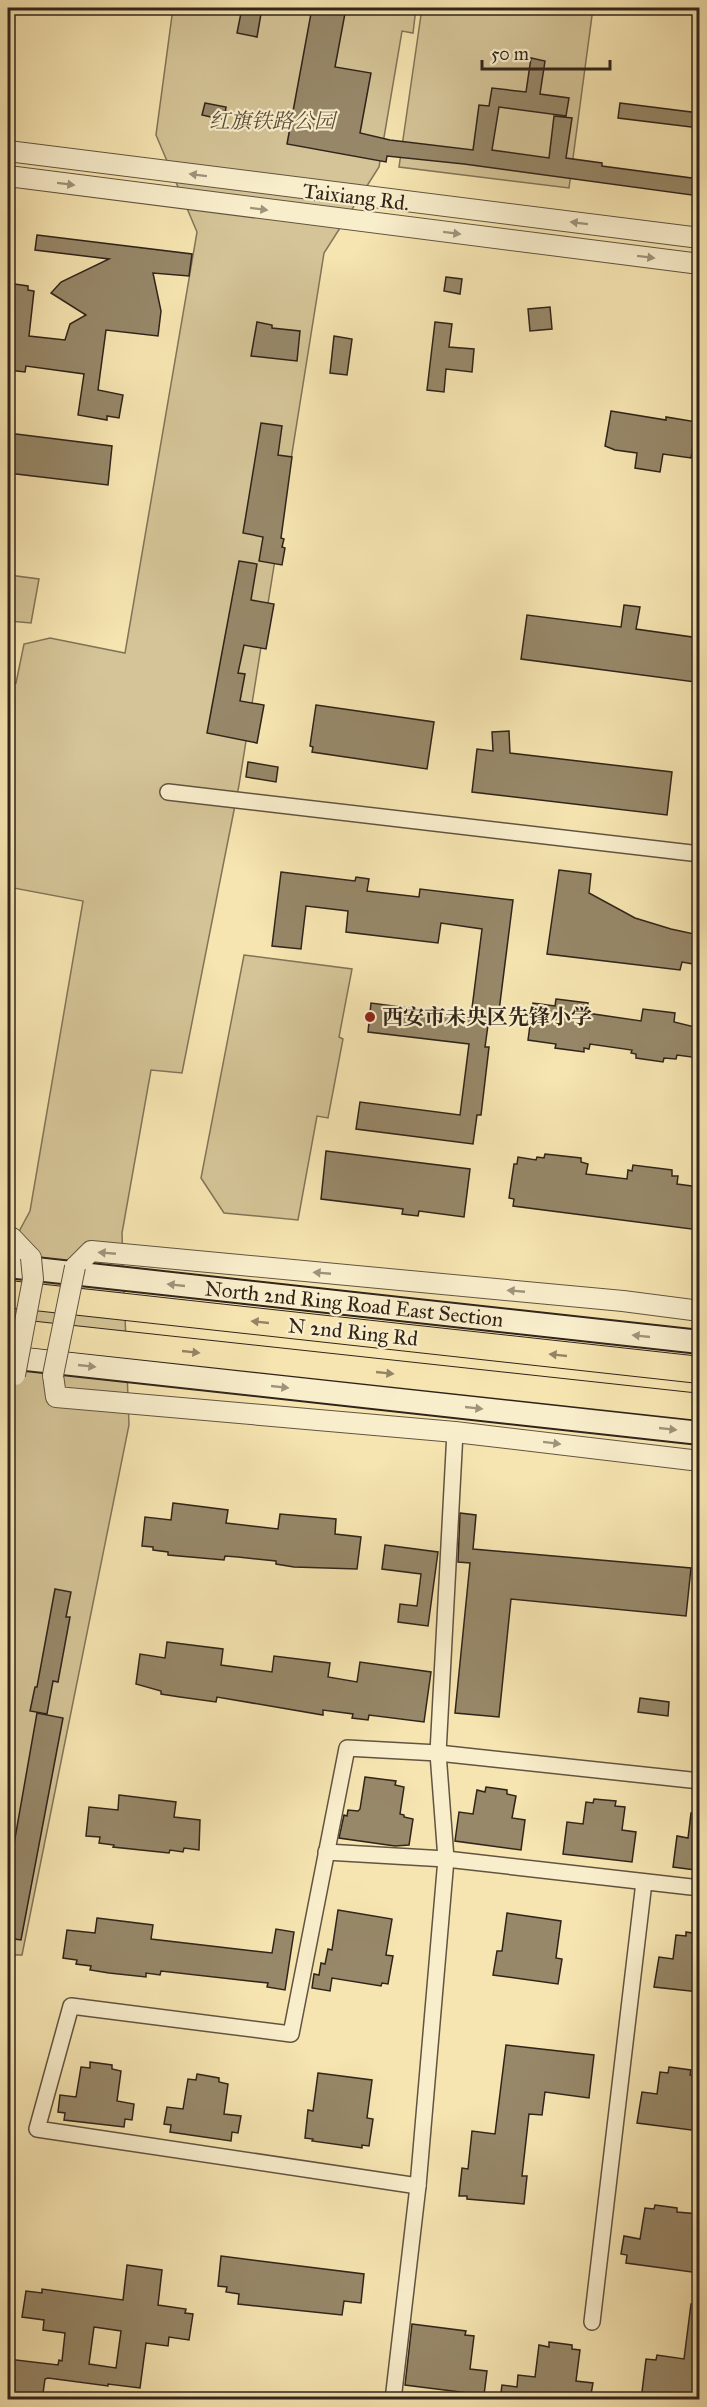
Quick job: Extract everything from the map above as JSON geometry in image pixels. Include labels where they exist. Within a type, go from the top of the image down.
[{"type":"highway","name":"N 2nd Ring Rd","points":[[8,1294],[699,1370]]},
{"type":"highway","name":"N 2nd Ring Rd","points":[[8,1332],[695,1408]]},
{"type":"main road","name":"North 2nd Ring Road East Section","points":[[8,1266],[699,1342]]},
{"type":"main road","points":[[10,1370],[699,1433]]},
{"type":"street","name":"Taixiang Rd.","points":[[8,151],[699,238]]},
{"type":"street","name":"Taixiang Rd.","points":[[8,176],[699,264]]},
{"type":"street","points":[[168,792],[699,854]]},
{"type":"street","points":[[8,1238],[12,1238],[31,1258],[33,1279],[10,1370]]},
{"type":"street","points":[[699,1311],[623,1301],[91,1251],[75,1267],[52,1375],[56,1396],[455,1432],[699,1461]]},
{"type":"street","points":[[393,2400],[418,2186],[446,1859],[438,1752],[455,1432]]},
{"type":"street","points":[[418,2186],[37,2129],[71,2006],[291,2034],[346,1748],[438,1752],[699,1781]]},
{"type":"street","points":[[326,1852],[446,1859],[699,1888]]},
{"type":"street","points":[[592,2322],[644,1882]]},
{"type":"green space","name":"红旗铁路公园","points":[[173,8],[416,8],[413,33],[402,31],[379,167],[324,253],[239,785],[182,1073],[151,1070],[122,1233],[129,1425],[22,1955],[8,1955],[8,1252],[30,1211],[83,901],[8,887],[8,681],[16,683],[24,644],[50,638],[125,653],[197,232],[156,135]]},
{"type":"green space","points":[[422,8],[593,8],[569,188],[399,167]]},
{"type":"green space","points":[[8,573],[39,579],[31,623],[9,621],[8,625]]},
{"type":"green space","points":[[244,955],[352,969],[339,1037],[343,1039],[328,1118],[317,1116],[298,1220],[224,1213],[201,1178]]},
{"type":"building","points":[[242,8],[262,8],[257,37],[237,33]]},
{"type":"building","points":[[312,8],[346,8],[335,67],[371,73],[360,133],[390,140],[473,150],[479,105],[489,106],[492,88],[526,92],[531,58],[545,61],[540,94],[569,98],[566,116],[499,107],[492,150],[549,158],[554,116],[572,118],[566,158],[602,163],[602,166],[699,179],[699,196],[464,164],[387,156],[386,162],[287,144]]},
{"type":"building","points":[[205,103],[226,107],[224,120],[202,115]]},
{"type":"building","points":[[620,103],[699,113],[699,128],[618,118]]},
{"type":"building","points":[[37,235],[192,254],[189,276],[153,273],[161,311],[158,336],[106,330],[98,390],[123,395],[119,418],[107,416],[107,420],[78,415],[84,374],[26,366],[25,372],[8,370],[8,283],[28,286],[28,290],[34,291],[29,336],[65,340],[70,324],[86,315],[51,293],[61,282],[109,259],[35,250]]},
{"type":"building","points":[[446,277],[462,279],[460,294],[444,291]]},
{"type":"building","points":[[550,307],[552,329],[530,331],[528,309]]},
{"type":"building","points":[[257,322],[272,325],[272,328],[300,331],[297,361],[251,356]]},
{"type":"building","points":[[435,322],[452,324],[449,347],[474,349],[472,372],[446,369],[444,392],[427,390]]},
{"type":"building","points":[[334,336],[352,339],[347,375],[330,373]]},
{"type":"building","points":[[611,411],[666,420],[666,417],[697,422],[691,458],[663,454],[660,472],[635,468],[637,453],[605,446]]},
{"type":"building","points":[[261,423],[282,426],[278,455],[292,457],[281,538],[284,539],[282,547],[285,548],[282,565],[259,561],[263,537],[243,533]]},
{"type":"building","points":[[8,433],[112,446],[108,485],[8,473]]},
{"type":"building","points":[[239,561],[257,564],[251,600],[274,604],[266,649],[244,645],[238,673],[245,674],[240,701],[264,705],[257,743],[207,733]]},
{"type":"building","points":[[624,605],[640,607],[636,629],[699,638],[695,682],[521,659],[527,615],[621,627]]},
{"type":"building","points":[[316,705],[434,722],[427,769],[312,752],[313,747],[310,746]]},
{"type":"building","points":[[509,731],[510,753],[672,772],[667,815],[472,792],[477,749],[493,751],[492,732]]},
{"type":"building","points":[[248,762],[278,767],[276,782],[246,777]]},
{"type":"building","points":[[559,870],[591,874],[589,893],[635,918],[699,935],[699,965],[682,962],[680,970],[547,954]]},
{"type":"building","points":[[281,872],[355,881],[356,877],[369,879],[367,891],[419,897],[420,889],[513,900],[498,1019],[489,1018],[485,1047],[489,1047],[481,1115],[477,1115],[473,1144],[356,1129],[360,1102],[460,1115],[469,1044],[368,1032],[371,1003],[471,1016],[482,929],[441,923],[438,943],[346,932],[348,911],[306,906],[301,949],[272,946]]},
{"type":"building","points":[[556,999],[588,1003],[587,1013],[641,1021],[643,1009],[675,1013],[674,1022],[699,1028],[699,1058],[677,1055],[676,1059],[664,1058],[663,1062],[636,1058],[636,1054],[631,1053],[632,1050],[590,1044],[589,1049],[584,1048],[584,1052],[555,1048],[556,1044],[528,1040],[533,1003],[555,1006]]},
{"type":"building","points":[[326,1151],[470,1169],[464,1217],[419,1211],[418,1216],[402,1214],[403,1209],[321,1199]]},
{"type":"building","points":[[545,1154],[581,1158],[581,1162],[588,1164],[586,1174],[627,1179],[628,1170],[632,1171],[633,1165],[672,1170],[672,1176],[678,1176],[677,1184],[699,1187],[699,1230],[513,1206],[514,1199],[509,1198],[514,1164],[517,1164],[518,1157],[536,1160],[537,1157],[544,1158]]},
{"type":"building","points":[[173,1503],[228,1510],[226,1523],[278,1529],[280,1514],[336,1519],[335,1534],[361,1537],[357,1569],[294,1567],[276,1564],[276,1561],[225,1556],[224,1560],[168,1555],[168,1552],[142,1546],[145,1517],[171,1520]]},
{"type":"building","points":[[460,1513],[476,1515],[473,1549],[691,1568],[686,1616],[511,1599],[499,1717],[455,1713],[470,1563],[458,1562]]},
{"type":"building","points":[[385,1545],[438,1552],[428,1626],[398,1622],[400,1604],[417,1606],[421,1574],[382,1569]]},
{"type":"building","points":[[55,1589],[71,1592],[66,1617],[70,1617],[58,1682],[53,1681],[47,1714],[30,1711],[35,1687],[37,1687]]},
{"type":"building","points":[[167,1642],[223,1649],[221,1665],[272,1672],[274,1656],[330,1663],[328,1677],[357,1682],[360,1662],[431,1672],[424,1722],[369,1715],[368,1720],[352,1718],[353,1714],[323,1710],[323,1715],[217,1697],[216,1702],[161,1694],[161,1691],[136,1684],[140,1654],[165,1658]]},
{"type":"building","points":[[640,1698],[669,1702],[668,1716],[638,1712]]},
{"type":"building","points":[[37,1713],[63,1718],[21,1940],[8,1938],[8,1878]]},
{"type":"building","points":[[365,1777],[396,1781],[395,1785],[404,1787],[400,1814],[413,1819],[409,1845],[395,1846],[339,1838],[344,1815],[347,1816],[348,1810],[358,1811],[360,1809]]},
{"type":"building","points":[[486,1787],[507,1790],[507,1794],[516,1796],[512,1818],[525,1820],[521,1850],[455,1841],[459,1812],[473,1814],[477,1790],[485,1792]]},
{"type":"building","points":[[119,1795],[176,1802],[174,1817],[200,1820],[199,1850],[184,1848],[183,1852],[170,1850],[169,1853],[113,1847],[114,1845],[99,1843],[100,1837],[86,1836],[89,1807],[118,1810]]},
{"type":"building","points":[[594,1799],[616,1801],[615,1806],[625,1807],[622,1830],[636,1832],[632,1862],[563,1854],[567,1822],[583,1824],[586,1802],[593,1803]]},
{"type":"building","points":[[691,1813],[699,1813],[699,1863],[696,1863],[695,1870],[673,1867],[677,1836],[688,1838]]},
{"type":"building","points":[[338,1910],[392,1919],[386,1955],[393,1956],[388,1984],[382,1983],[381,1986],[332,1978],[330,1991],[312,1988],[314,1974],[319,1975],[321,1963],[325,1964],[328,1949],[332,1950]]},
{"type":"building","points":[[507,1913],[561,1921],[556,1958],[562,1959],[558,1984],[493,1975],[497,1951],[502,1951]]},
{"type":"building","points":[[97,1918],[153,1925],[151,1939],[272,1953],[276,1929],[294,1932],[285,1990],[267,1987],[268,1983],[161,1971],[160,1975],[146,1973],[146,1977],[109,1973],[90,1970],[91,1966],[76,1964],[77,1960],[63,1958],[67,1930],[95,1933]]},
{"type":"building","points":[[686,1932],[699,1934],[699,1992],[654,1987],[659,1957],[673,1959],[676,1935],[686,1936]]},
{"type":"building","points":[[506,2045],[594,2055],[589,2098],[545,2092],[542,2115],[529,2114],[522,2176],[527,2176],[524,2204],[467,2199],[467,2196],[459,2196],[462,2168],[468,2169],[472,2131],[495,2134]]},
{"type":"building","points":[[90,2062],[112,2065],[112,2069],[121,2071],[117,2101],[134,2104],[132,2120],[125,2119],[124,2127],[64,2120],[65,2113],[58,2112],[60,2095],[76,2097],[81,2067],[90,2068]]},
{"type":"building","points":[[669,2067],[691,2070],[690,2075],[699,2077],[695,2103],[699,2104],[699,2131],[637,2123],[642,2092],[657,2094],[660,2072],[668,2073]]},
{"type":"building","points":[[318,2073],[372,2080],[367,2118],[373,2119],[369,2146],[362,2145],[362,2148],[305,2138],[308,2110],[313,2111]]},
{"type":"building","points":[[197,2074],[219,2078],[219,2082],[228,2084],[224,2114],[241,2116],[238,2133],[232,2132],[231,2141],[170,2132],[171,2125],[164,2124],[167,2107],[183,2109],[188,2079],[196,2080]]},
{"type":"building","points":[[655,2205],[677,2208],[677,2212],[699,2214],[699,2273],[626,2263],[627,2255],[621,2254],[624,2236],[640,2239],[645,2208],[654,2209]]},
{"type":"building","points":[[221,2256],[364,2274],[361,2303],[344,2301],[342,2315],[238,2304],[239,2294],[226,2292],[227,2287],[218,2286]]},
{"type":"building","points":[[127,2265],[162,2270],[158,2305],[186,2309],[185,2313],[193,2314],[189,2340],[169,2337],[168,2346],[146,2343],[140,2388],[48,2378],[45,2379],[42,2400],[8,2400],[11,2374],[8,2374],[8,2359],[58,2365],[59,2360],[62,2361],[65,2333],[43,2330],[44,2320],[22,2317],[26,2291],[42,2293],[42,2289],[123,2300]],"holes":[[[94,2327],[121,2331],[116,2368],[89,2364]]]},
{"type":"building","points":[[691,2304],[699,2305],[699,2400],[641,2400],[646,2359],[656,2360],[657,2355],[684,2359]]},
{"type":"building","points":[[412,2324],[466,2331],[465,2335],[474,2336],[470,2369],[487,2371],[484,2395],[405,2385]]},
{"type":"building","points":[[549,2342],[572,2345],[572,2349],[580,2350],[576,2381],[593,2383],[590,2400],[500,2400],[502,2385],[517,2387],[518,2375],[535,2377],[539,2345],[549,2347]]},
{"type":"place","name":"西安市未央区先锋小学","points":[[370,1017]]}]
